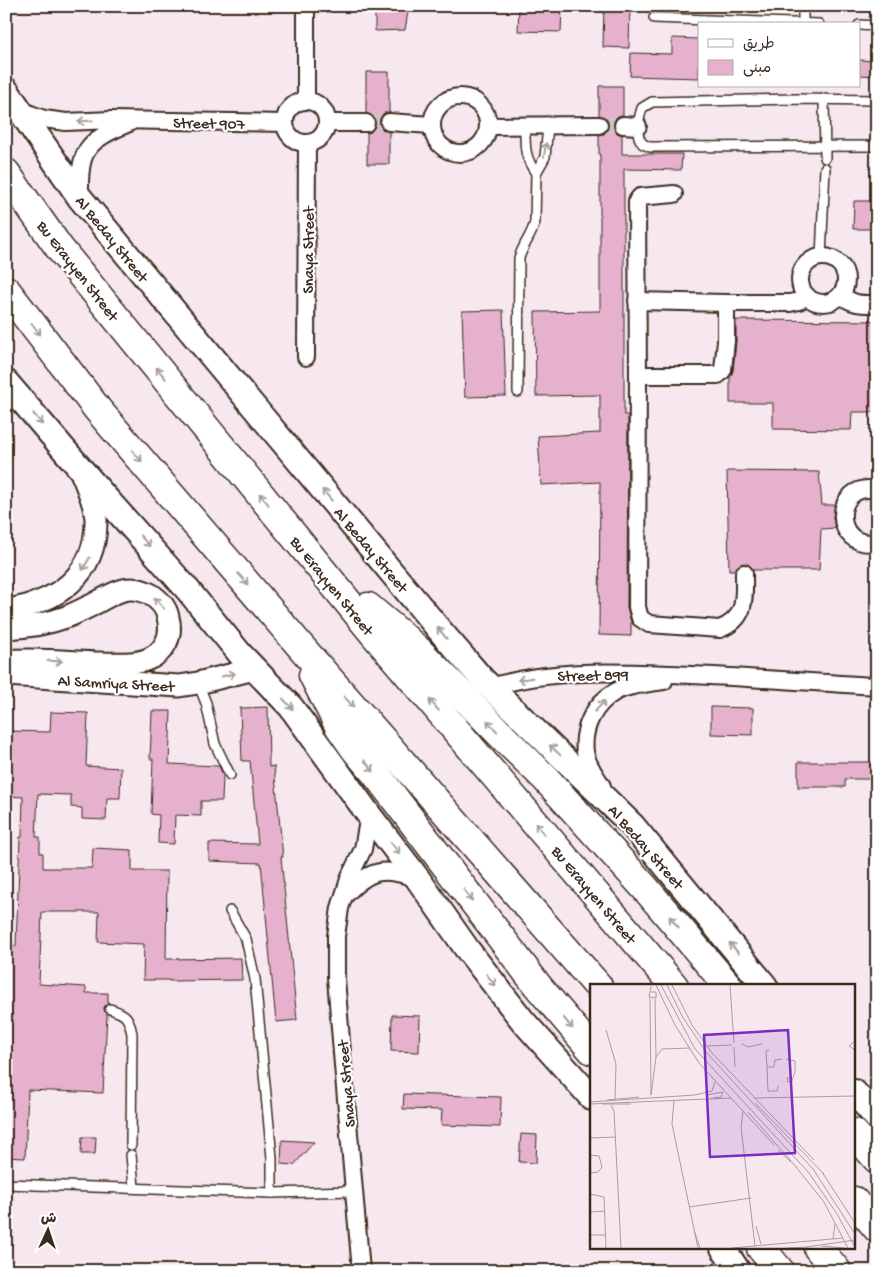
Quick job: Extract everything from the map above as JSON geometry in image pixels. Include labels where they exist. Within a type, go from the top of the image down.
[{"type":"highway","name":"Bu Erayyen Street","points":[[6,173],[60,249],[334,586],[672,984]]},
{"type":"highway","points":[[6,290],[98,410],[302,648],[596,984]]},
{"type":"highway","points":[[334,586],[366,606],[400,634],[546,778],[646,889],[726,984]]},
{"type":"highway","points":[[302,648],[312,673],[339,726],[355,749],[536,985],[590,1048]]},
{"type":"highway","points":[[856,1135],[877,1159]]},
{"type":"highway","points":[[856,1203],[877,1228]]},
{"type":"highway","points":[[763,1250],[780,1271]]},
{"type":"highway","points":[[820,1250],[837,1271]]},
{"type":"main road","name":"Al Beday Street","points":[[6,90],[80,198],[442,633],[482,679],[632,825],[763,984]]},
{"type":"main road","points":[[6,382],[187,589],[241,655],[291,707],[418,879],[467,949],[524,1022],[590,1096]]},
{"type":"main road","points":[[856,1094],[877,1118]]},
{"type":"main road","points":[[724,1250],[738,1271]]},
{"type":"street","points":[[306,6],[306,101]]},
{"type":"street","points":[[454,97],[467,97],[478,103],[486,114],[488,126],[485,137],[479,146],[470,151],[459,153],[448,151],[439,145],[433,135],[431,125],[434,112],[442,102],[454,97]]},
{"type":"street","points":[[306,101],[312,101],[322,107],[326,112],[328,124],[321,138],[307,144],[292,138],[286,129],[285,123],[286,114],[292,106],[306,101]]},
{"type":"street","name":"Street 907","points":[[20,110],[44,119],[56,121],[285,123]]},
{"type":"street","name":"Street 907","points":[[80,198],[79,180],[81,163],[89,147],[106,133],[134,121]]},
{"type":"street","points":[[389,122],[431,125]]},
{"type":"street","points":[[328,124],[366,123]]},
{"type":"street","points":[[488,126],[599,125]]},
{"type":"street","name":"Snaya Street","points":[[306,357],[307,144]]},
{"type":"street","points":[[674,194],[640,197],[637,201],[637,607],[640,618],[649,624],[720,629],[730,625],[742,609],[744,573]]},
{"type":"street","points":[[821,257],[836,261],[842,266],[845,273],[845,288],[841,295],[827,302],[812,300],[806,296],[800,283],[803,269],[814,259],[821,257]]},
{"type":"street","points":[[841,295],[856,304],[877,304]]},
{"type":"street","points":[[637,301],[790,304],[806,296]]},
{"type":"street","points":[[638,375],[718,375],[723,370],[726,341],[726,303]]},
{"type":"street","points":[[6,610],[38,603],[58,593],[83,570],[91,556],[95,538],[96,518],[79,467]]},
{"type":"street","points":[[877,490],[862,489],[848,497],[842,516],[843,524],[853,538],[870,544],[877,542]]},
{"type":"street","points":[[6,628],[49,622],[66,617],[119,590],[130,589],[146,592],[159,601],[166,611],[169,624],[169,636],[164,646],[151,658],[140,662],[6,661]]},
{"type":"street","name":"Al Samriya Street","points":[[6,675],[179,686],[254,669]]},
{"type":"street","name":"Street 899","points":[[491,687],[530,678],[568,673],[606,672],[696,675],[877,686]]},
{"type":"street","name":"Street 899","points":[[618,811],[590,766],[585,752],[586,731],[591,716],[601,702],[616,692],[631,686],[696,675]]},
{"type":"street","name":"Snaya Street","points":[[361,1271],[336,978],[336,936],[342,898],[352,870],[363,849],[369,815]]},
{"type":"street","points":[[342,898],[358,882],[370,874],[394,872],[418,879]]},
{"type":"lane","points":[[803,6],[803,22]]},
{"type":"lane","points":[[654,18],[773,22]]},
{"type":"lane","points":[[860,25],[877,26]]},
{"type":"lane","points":[[821,257],[825,163],[824,99]]},
{"type":"lane","points":[[877,100],[652,102],[642,108],[630,126],[643,144],[650,147],[877,146]]},
{"type":"lane","points":[[525,126],[525,150],[536,173]]},
{"type":"lane","points":[[518,392],[518,266],[522,250],[534,229],[536,173],[545,157],[548,126]]},
{"type":"lane","points":[[198,683],[206,703],[215,744],[230,775]]},
{"type":"lane","points":[[230,911],[246,940],[255,980],[272,1158],[272,1193]]},
{"type":"lane","points":[[110,1009],[121,1012],[130,1020],[132,1034],[131,1145]]},
{"type":"lane","points":[[131,1156],[134,1188]]},
{"type":"lane","points":[[6,1184],[272,1193],[354,1191]]},
{"type":"building","points":[[375,6],[409,6],[405,30],[375,31]]},
{"type":"building","points":[[519,6],[562,6],[561,32],[518,31]]},
{"type":"building","points":[[604,6],[630,6],[629,48],[603,47]]},
{"type":"building","points":[[672,38],[698,39],[698,78],[630,76],[631,53],[672,54]]},
{"type":"building","points":[[860,60],[877,61],[877,76],[860,75]]},
{"type":"building","points":[[366,72],[389,72],[389,112],[381,116],[379,122],[383,130],[389,132],[389,164],[367,164],[367,133],[371,132],[376,123],[375,118],[366,113]]},
{"type":"building","points":[[599,86],[623,86],[623,115],[615,119],[613,125],[614,130],[622,135],[622,154],[682,154],[681,170],[624,169],[624,415],[628,415],[627,607],[631,622],[631,636],[599,635],[600,482],[541,485],[538,436],[600,433],[600,395],[536,396],[535,312],[600,311],[599,135],[604,134],[609,124],[604,117],[599,115]]},
{"type":"building","points":[[854,201],[877,201],[877,229],[853,229]]},
{"type":"building","points":[[503,310],[506,396],[465,397],[462,311]]},
{"type":"building","points":[[736,320],[877,321],[877,412],[852,412],[851,430],[773,429],[773,403],[730,403],[730,377],[733,371]]},
{"type":"building","points":[[727,471],[819,472],[822,505],[835,505],[833,517],[835,528],[821,529],[819,570],[753,570],[749,565],[743,563],[735,570],[729,570]]},
{"type":"building","points":[[268,707],[269,767],[274,766],[297,1020],[276,1022],[261,863],[209,861],[209,843],[258,844],[250,761],[242,761],[240,708]]},
{"type":"building","points":[[711,707],[753,708],[753,735],[711,734]]},
{"type":"building","points":[[152,711],[171,711],[169,764],[219,766],[223,775],[222,801],[201,801],[201,816],[175,815],[174,844],[158,843],[159,815],[151,814],[153,759],[150,759]]},
{"type":"building","points":[[51,712],[88,713],[86,766],[121,768],[120,798],[107,798],[106,820],[82,819],[82,808],[71,807],[71,795],[38,794],[36,837],[40,837],[40,853],[43,853],[43,868],[92,868],[93,848],[132,850],[132,871],[167,871],[166,959],[241,958],[242,980],[143,980],[144,944],[98,942],[99,912],[42,912],[39,984],[86,987],[86,993],[108,993],[108,1003],[104,1007],[107,1014],[103,1093],[28,1090],[25,1158],[6,1157],[6,946],[16,946],[23,797],[6,796],[6,731],[50,732]]},
{"type":"building","points":[[798,762],[877,762],[877,779],[845,779],[845,787],[798,787]]},
{"type":"building","points":[[392,1015],[420,1016],[419,1052],[391,1051]]},
{"type":"building","points":[[404,1094],[501,1097],[500,1127],[441,1125],[442,1110],[403,1109]]},
{"type":"building","points":[[521,1134],[537,1135],[536,1163],[519,1162]]},
{"type":"building","points":[[82,1137],[96,1137],[95,1154],[81,1154]]},
{"type":"building","points":[[282,1140],[314,1142],[294,1165],[281,1164]]},
{"type":"tunnel","points":[[366,123],[389,122]]},
{"type":"tunnel","points":[[599,125],[623,125]]}]
